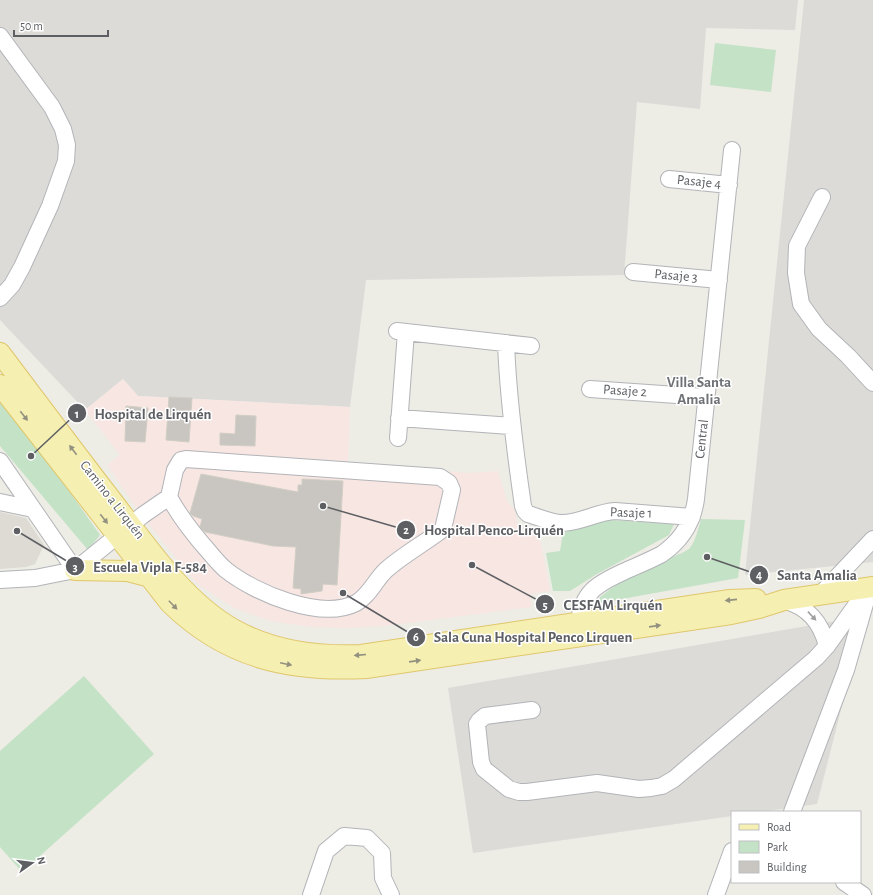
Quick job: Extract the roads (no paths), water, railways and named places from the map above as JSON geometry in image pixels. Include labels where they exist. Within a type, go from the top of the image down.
[{"type":"main road","name":"Camino a Lirquén","points":[[0,354],[124,531],[147,576],[170,603],[184,616],[215,639],[233,648],[270,660],[309,668],[327,669],[387,666],[716,617],[752,610],[784,600],[871,587]]},
{"type":"main road","name":"Camino a Lirquén","points":[[0,385],[124,531],[202,608],[221,622],[247,636],[287,650],[325,655],[361,655],[730,600],[784,600]]},
{"type":"main road","points":[[75,570],[128,571],[147,576]]},
{"type":"street","points":[[0,36],[52,107],[63,129],[67,145],[66,161],[50,206],[22,267],[12,285],[0,298]]},
{"type":"street","name":"Central","points":[[579,623],[582,605],[591,590],[604,581],[670,549],[683,534],[692,517],[696,499],[732,150]]},
{"type":"street","name":"Pasaje 4","points":[[669,179],[729,185]]},
{"type":"street","points":[[822,197],[797,246],[796,273],[801,304],[819,329],[848,356],[873,383]]},
{"type":"street","name":"Pasaje 3","points":[[633,272],[719,280]]},
{"type":"street","points":[[398,438],[402,332],[531,346]]},
{"type":"street","points":[[399,418],[512,426],[507,378],[506,343]]},
{"type":"street","name":"Pasaje 2","points":[[590,389],[706,397]]},
{"type":"street","name":"Pasaje 1","points":[[512,426],[522,506],[528,514],[560,523],[569,522],[602,512],[615,511],[692,517]]},
{"type":"street","points":[[0,580],[35,578],[75,570],[169,497],[178,464],[181,460],[186,459],[440,477],[449,483],[452,490],[443,529],[386,570],[364,597],[357,603],[338,609],[311,607],[282,601],[239,579],[226,570],[198,540],[180,516],[169,497]]},
{"type":"street","points":[[0,461],[75,570]]},
{"type":"street","points":[[0,502],[33,508]]},
{"type":"street","points":[[820,594],[873,539]]},
{"type":"street","points":[[532,710],[485,716],[477,724],[481,762],[484,769],[509,789],[519,792],[526,792],[597,783],[639,789],[662,786],[674,778],[816,658],[827,646],[871,587]]},
{"type":"street","points":[[792,811],[846,670],[871,587]]},
{"type":"street","points":[[784,600],[801,607],[815,618],[821,627],[827,646]]},
{"type":"street","points":[[311,895],[326,851],[344,836],[367,838],[382,853],[383,878],[391,895]]},
{"type":"street","points":[[716,895],[731,854]]},
{"type":"street","points":[[845,883],[863,895]]},
{"type":"place","name":"Hospital de Lirquén","points":[[31,456]]},
{"type":"place","name":"Hospital Penco-Lirquén","points":[[323,506]]},
{"type":"place","name":"Escuela Vipla F-584","points":[[17,531]]},
{"type":"place","name":"Santa Amalia","points":[[707,557]]},
{"type":"place","name":"CESFAM Lirquén","points":[[472,565]]},
{"type":"place","name":"Sala Cuna Hospital Penco Lirquen","points":[[343,593]]},
{"type":"district","name":"Villa Santa Amalia","points":[[699,390]]}]
